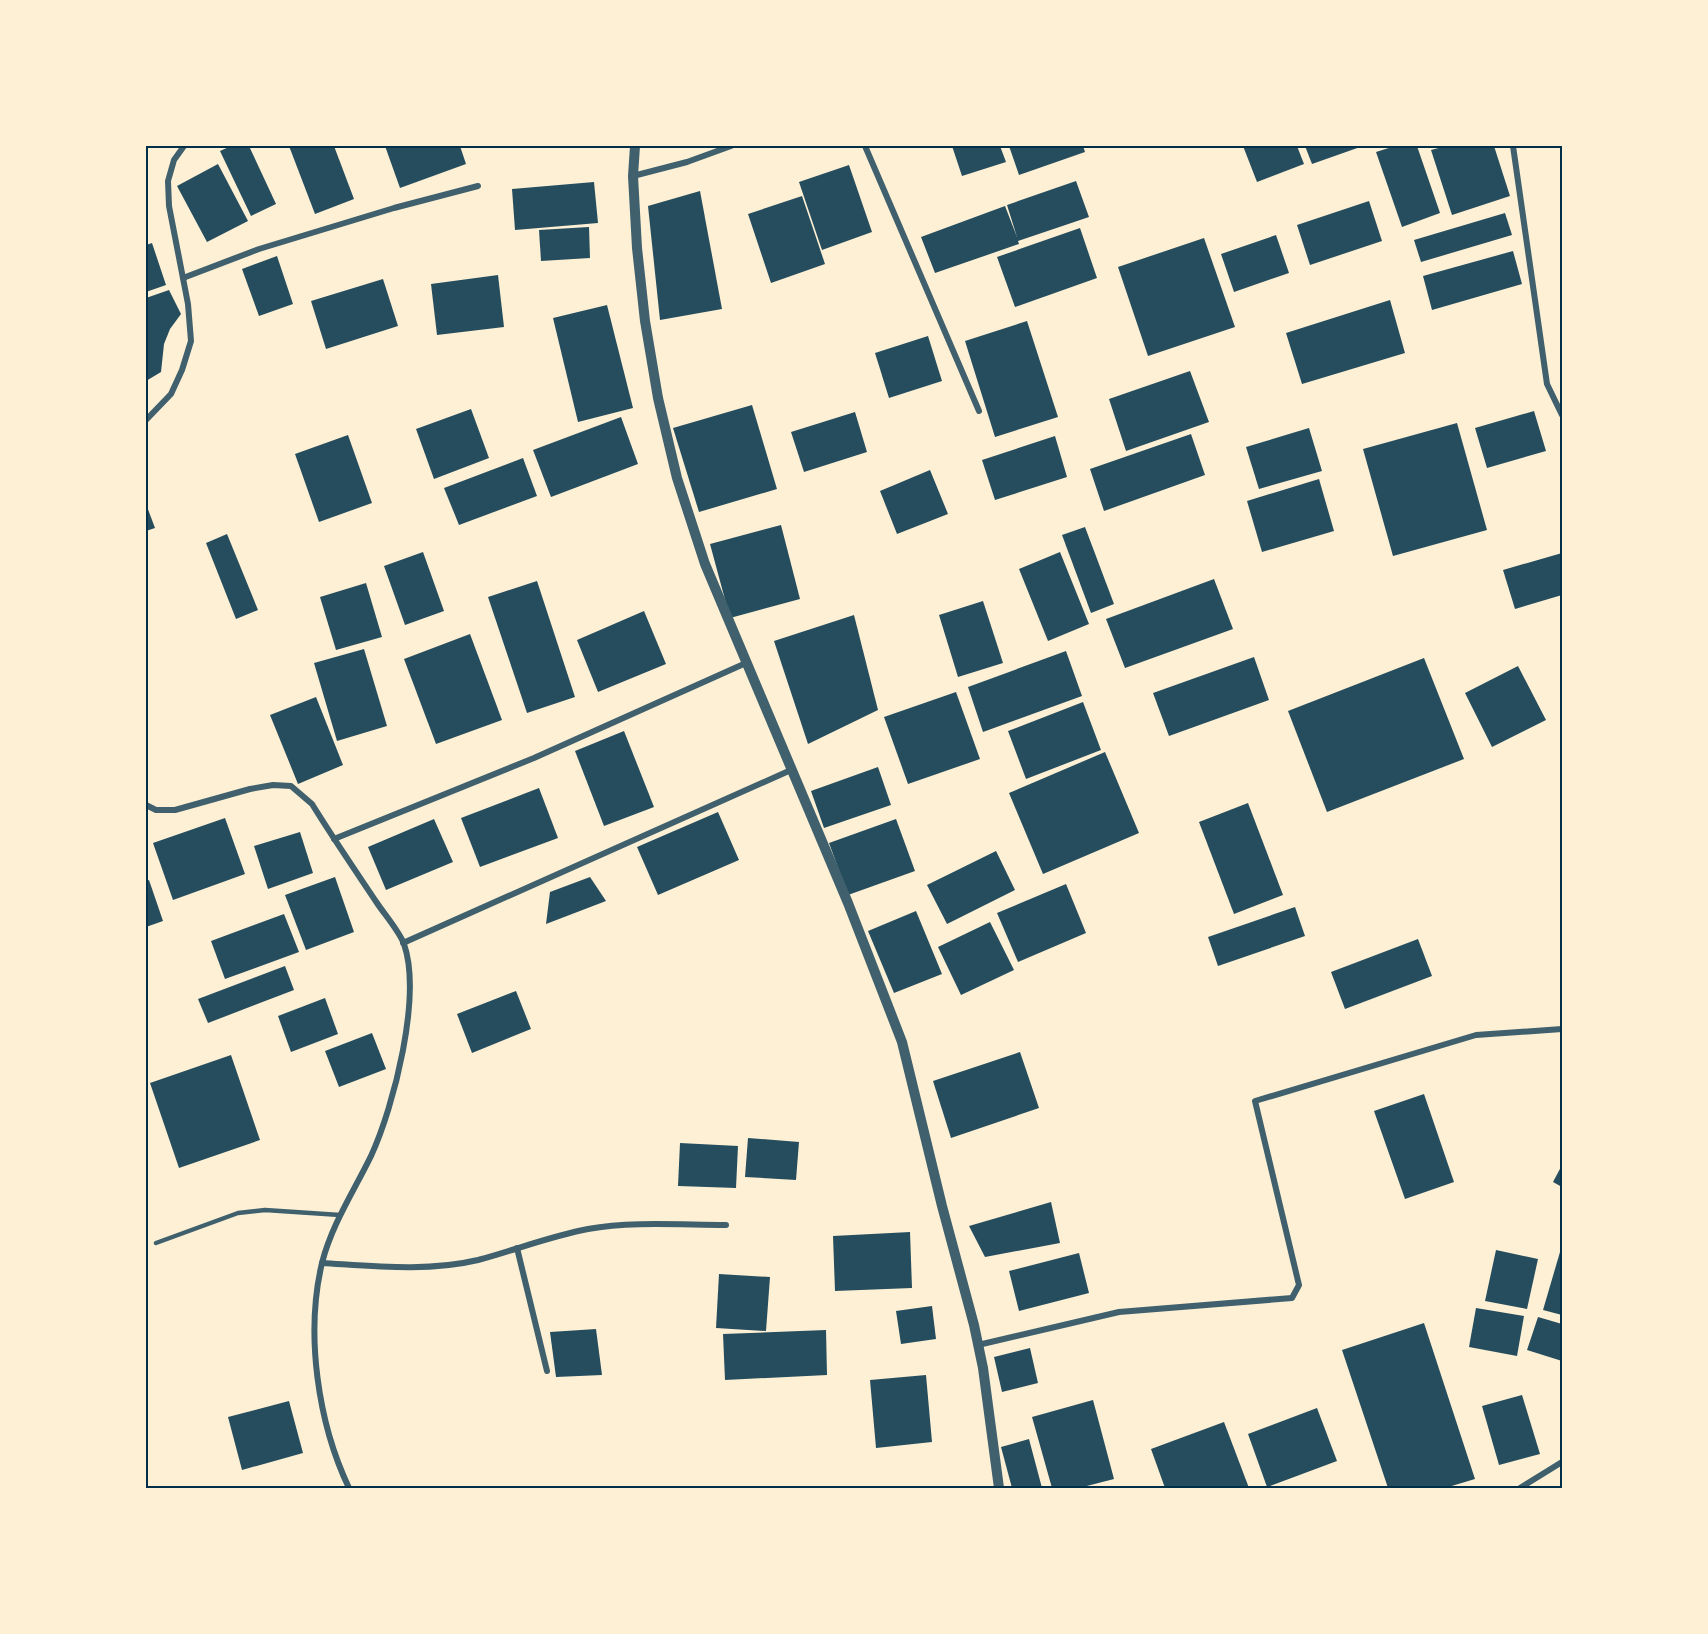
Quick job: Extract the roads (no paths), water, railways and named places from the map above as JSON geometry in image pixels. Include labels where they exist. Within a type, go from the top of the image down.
[{"type":"street","points":[[146,420],[171,394],[182,370],[190,341],[188,304],[169,206],[168,181],[174,160],[184,146]]},
{"type":"street","points":[[635,146],[633,176],[645,321],[658,398],[677,477],[705,564],[848,903],[903,1042],[978,1345],[999,1488]]},
{"type":"street","points":[[633,176],[687,162],[731,146]]},
{"type":"street","points":[[866,146],[979,411]]},
{"type":"street","points":[[1513,146],[1547,384],[1563,415]]},
{"type":"street","points":[[183,278],[259,249],[394,208],[478,186]]},
{"type":"street","points":[[334,839],[534,758],[746,663]]},
{"type":"street","points":[[404,943],[791,770]]},
{"type":"street","points":[[146,805],[156,810],[175,810],[250,789],[273,785],[291,786],[312,804],[404,943],[410,971],[407,1020],[392,1103],[372,1155],[340,1215],[322,1263],[315,1305],[316,1364],[324,1418],[340,1470],[349,1488]]},
{"type":"street","points":[[978,1345],[1119,1312],[1292,1298],[1299,1285],[1255,1101],[1476,1035],[1563,1029]]},
{"type":"street","points":[[322,1263],[378,1267],[439,1266],[477,1260],[591,1229],[649,1224],[726,1225]]},
{"type":"street","points":[[517,1248],[547,1371]]},
{"type":"street","points":[[1520,1488],[1563,1462]]},
{"type":"lane","points":[[156,1243],[238,1213],[265,1210],[340,1215]]}]
